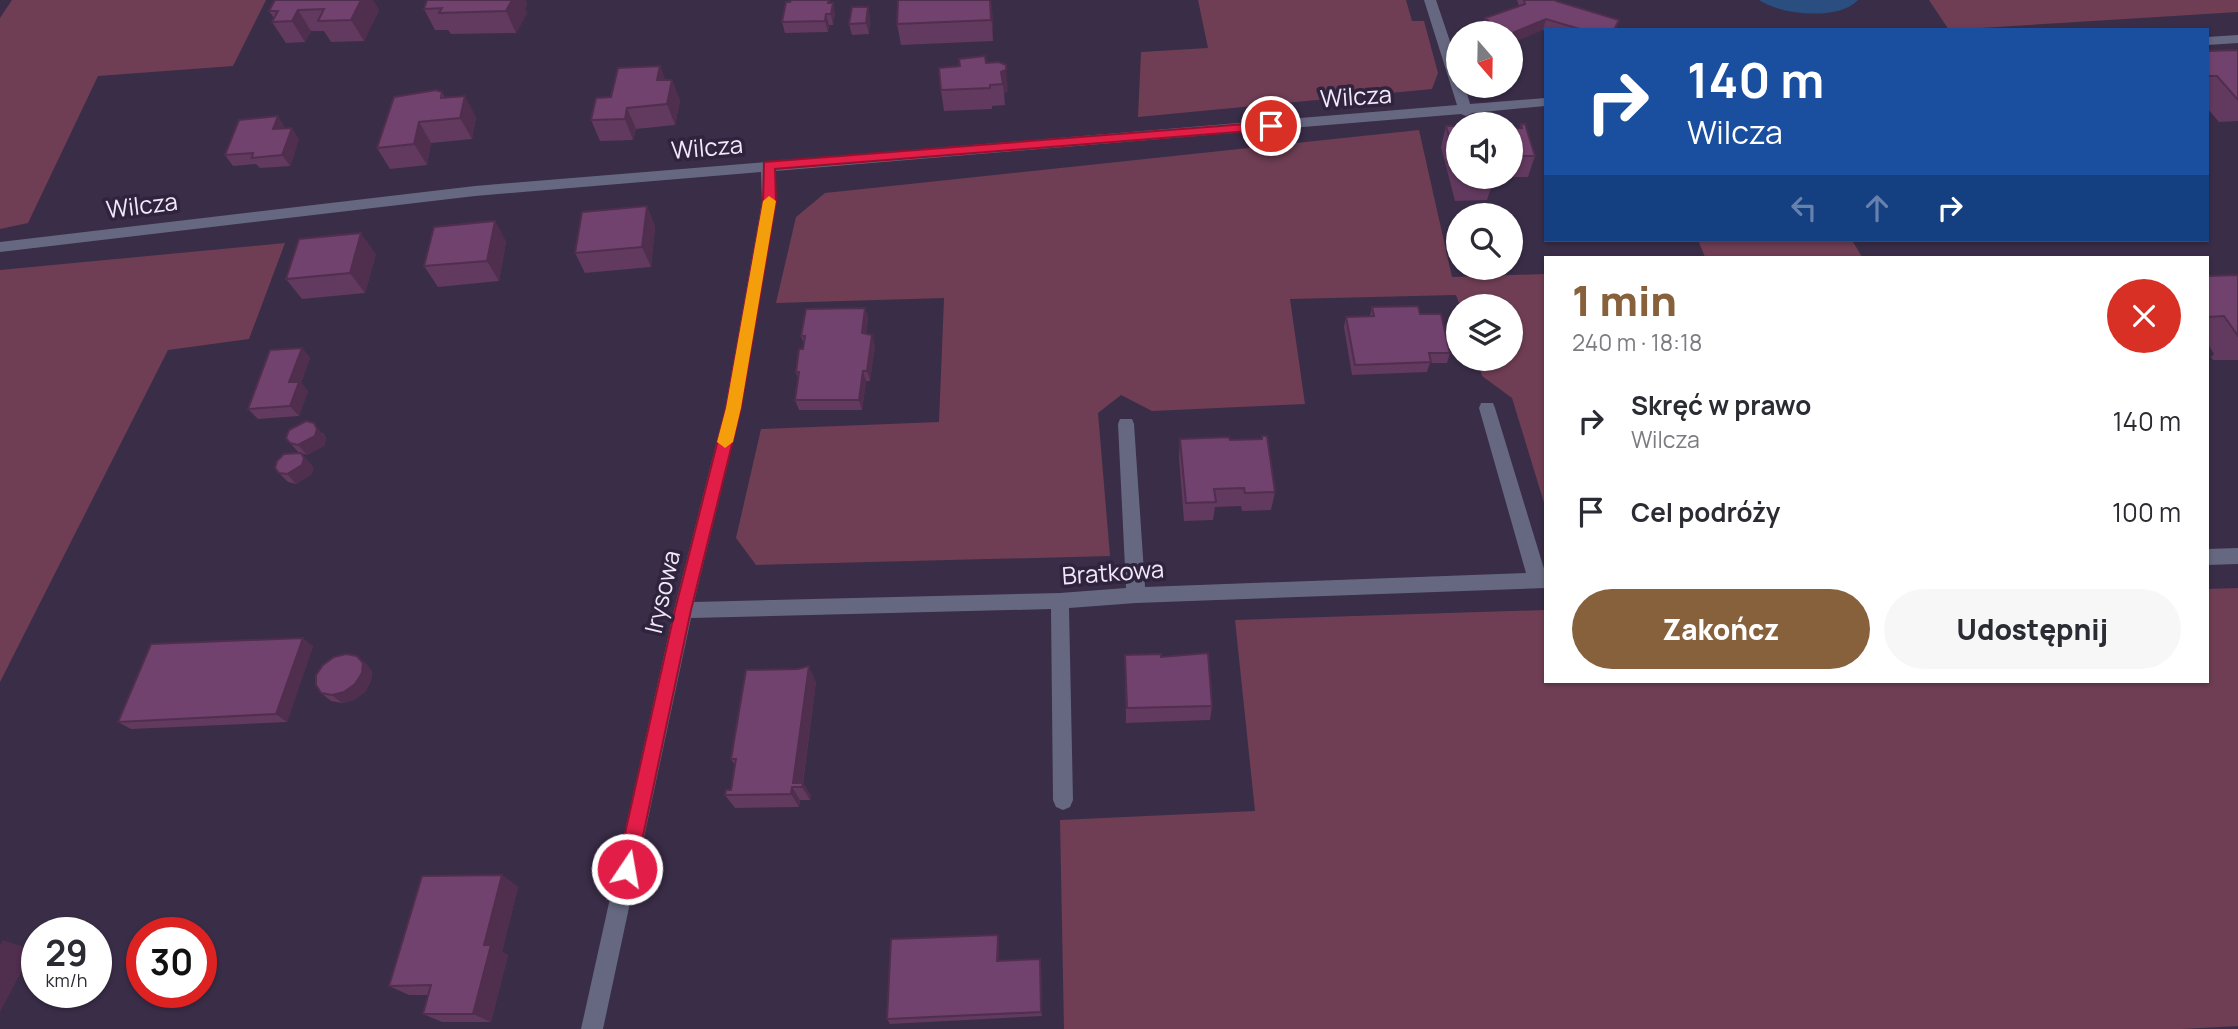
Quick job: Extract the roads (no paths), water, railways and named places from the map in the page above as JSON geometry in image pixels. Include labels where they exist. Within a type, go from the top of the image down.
[{"type":"street","points":[[1430,0],[1466,111]]},
{"type":"street","points":[[2209,41],[2238,39]]},
{"type":"street","name":"Wilcza","points":[[0,247],[475,191],[768,165],[1466,111],[1544,102]]},
{"type":"street","name":"Irysowa","points":[[592,1029],[683,610],[733,408],[769,202],[768,165]]},
{"type":"street","points":[[1487,408],[1541,580]]},
{"type":"street","points":[[1126,424],[1136,595]]},
{"type":"street","points":[[2209,557],[2238,556]]},
{"type":"street","name":"Bratkowa","points":[[683,610],[1059,601],[1136,595],[1541,580]]},
{"type":"street","points":[[1059,601],[1063,800]]},
{"type":"water","points":[[1759,0],[1858,0],[1838,11],[1810,14],[1781,9]]}]
